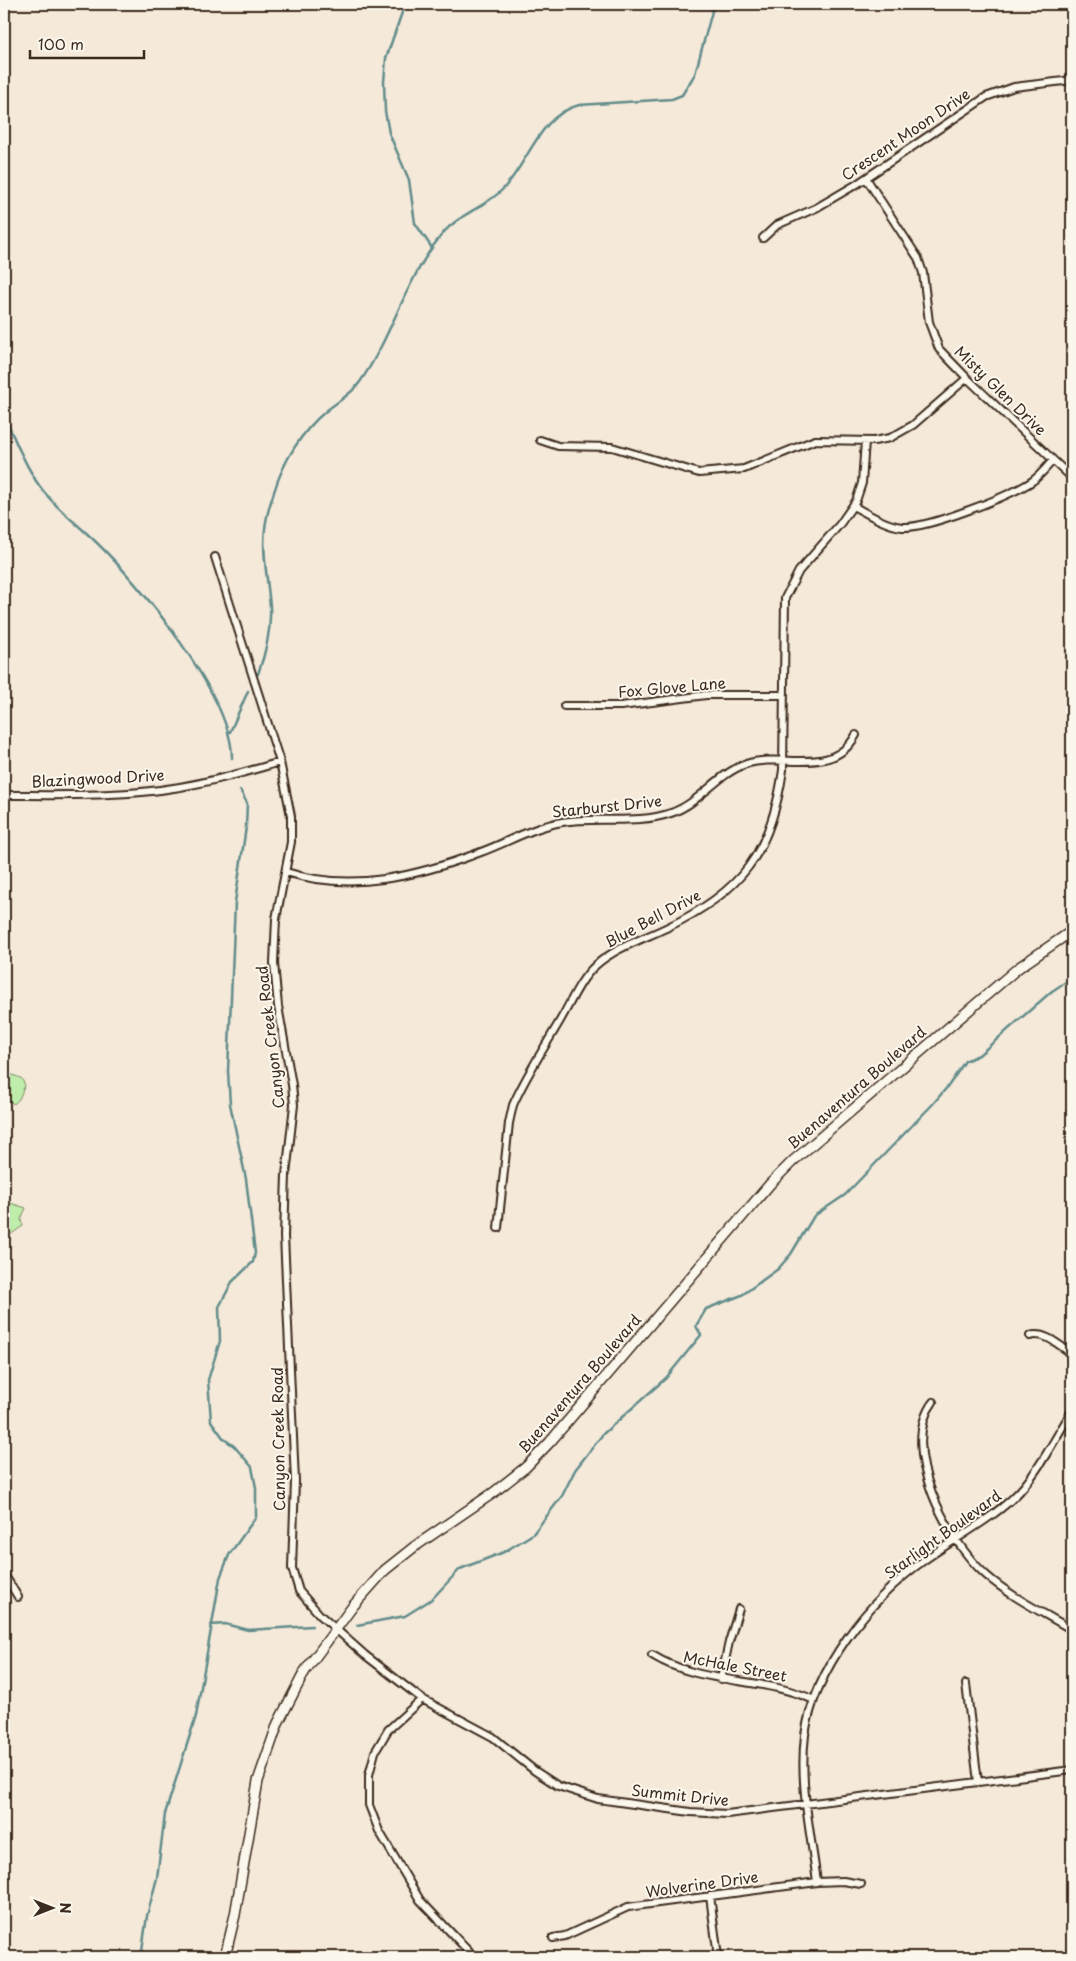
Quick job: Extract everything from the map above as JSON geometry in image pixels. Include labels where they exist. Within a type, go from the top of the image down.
[{"type":"main road","name":"Buenaventura Boulevard","points":[[225,1957],[235,1914],[254,1799],[270,1743],[295,1688],[366,1590],[397,1559],[494,1493],[526,1467],[550,1442],[734,1226],[793,1161],[1018,968],[1072,931]]},
{"type":"street","name":"Crescent Moon Drive","points":[[763,238],[777,225],[816,208],[866,178],[992,94],[1014,87],[1072,80]]},
{"type":"street","name":"Misty Glen Drive","points":[[866,178],[918,258],[924,280],[929,322],[936,344],[967,378],[1072,478]]},
{"type":"street","points":[[540,440],[558,446],[612,447],[699,473],[751,468],[815,440],[865,441],[890,438],[906,430],[948,397],[967,378]]},
{"type":"street","name":"Blue Bell Drive","points":[[498,1228],[509,1123],[513,1105],[584,979],[608,956],[701,910],[735,882],[761,848],[779,798],[783,761],[784,610],[787,594],[800,571],[853,506],[862,483],[865,441]]},
{"type":"street","points":[[853,506],[895,526],[921,526],[1021,488],[1037,477],[1053,460]]},
{"type":"street","name":"Canyon Creek Road","points":[[215,557],[280,762],[291,816],[286,872],[276,919],[274,963],[280,1020],[294,1105],[284,1205],[296,1481],[292,1568],[301,1594],[320,1615],[337,1628]]},
{"type":"street","name":"Fox Glove Lane","points":[[564,706],[621,706],[706,695],[783,696]]},
{"type":"street","name":"Starburst Drive","points":[[286,872],[346,883],[390,879],[480,852],[545,826],[577,820],[665,815],[690,804],[738,767],[760,761],[822,760],[834,756],[848,747],[856,735]]},
{"type":"street","name":"Blazingwood Drive","points":[[4,795],[113,794],[163,789],[230,776],[280,762]]},
{"type":"street","points":[[1030,1336],[1037,1334],[1046,1337],[1072,1354]]},
{"type":"street","points":[[934,1402],[927,1411],[922,1424],[921,1445],[924,1467],[932,1494],[957,1539],[975,1564],[993,1581],[1072,1630]]},
{"type":"street","name":"Starlight Boulevard","points":[[817,1882],[807,1804],[804,1752],[808,1723],[814,1700],[832,1664],[866,1613],[901,1578],[1017,1494],[1072,1411]]},
{"type":"street","points":[[4,1574],[18,1597]]},
{"type":"street","points":[[721,1680],[729,1642],[739,1609]]},
{"type":"street","name":"Summit Drive","points":[[337,1628],[365,1655],[422,1699],[459,1721],[492,1737],[549,1780],[579,1794],[632,1804],[714,1814],[744,1813],[1072,1770]]},
{"type":"street","name":"McHale Street","points":[[652,1655],[684,1671],[721,1680],[789,1690],[814,1700]]},
{"type":"street","points":[[966,1684],[978,1782]]},
{"type":"street","points":[[422,1699],[388,1730],[375,1752],[369,1775],[369,1805],[379,1831],[420,1900],[474,1957]]},
{"type":"street","name":"Wolverine Drive","points":[[553,1938],[565,1936],[628,1908],[817,1882],[843,1880],[861,1884]]},
{"type":"street","points":[[710,1896],[718,1957]]},
{"type":"green space","points":[[4,1072],[21,1078],[25,1085],[19,1099],[14,1104],[4,1098]]},
{"type":"green space","points":[[4,1201],[26,1208],[21,1219],[23,1226],[4,1239]]},
{"type":"waterway","points":[[405,4],[386,58],[384,82],[385,111],[389,133],[409,180],[415,223],[432,248]]},
{"type":"waterway","points":[[258,674],[270,626],[270,607],[264,554],[266,524],[282,470],[294,448],[317,419],[349,394],[360,382],[382,345],[420,266],[445,231],[458,219],[489,201],[503,189],[544,129],[565,111],[579,105],[672,99],[682,95],[695,74],[714,4]]},
{"type":"waterway","points":[[4,413],[14,439],[42,489],[56,505],[114,560],[135,584],[158,612],[201,673],[217,704],[228,733],[232,758]]},
{"type":"waterway","points":[[230,732],[248,691]]},
{"type":"waterway","points":[[141,1957],[147,1916],[157,1878],[165,1814],[196,1716],[220,1578],[229,1555],[256,1517],[256,1488],[252,1467],[234,1446],[224,1439],[211,1421],[208,1380],[220,1341],[219,1307],[232,1282],[253,1262],[255,1253],[246,1179],[230,1104],[228,1071],[235,902],[246,827],[247,803],[240,790]]},
{"type":"waterway","points":[[357,1625],[405,1616],[432,1599],[460,1569],[504,1552],[533,1534],[562,1496],[575,1470],[603,1434],[666,1378],[701,1335],[696,1326],[706,1309],[742,1295],[778,1269],[791,1254],[814,1216],[845,1195],[932,1105],[949,1085],[965,1061],[979,1055],[1052,991],[1072,978]]},
{"type":"waterway","points":[[211,1625],[225,1624],[248,1630],[312,1626]]}]
